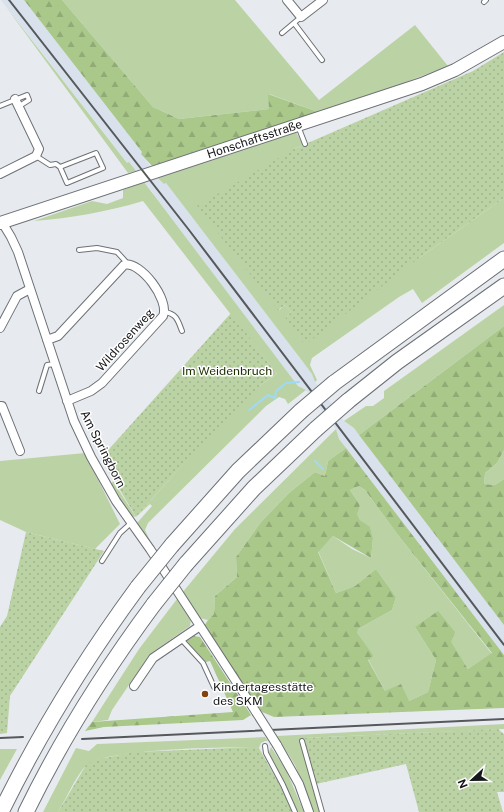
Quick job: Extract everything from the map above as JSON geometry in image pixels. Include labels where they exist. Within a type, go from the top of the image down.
[{"type":"highway","points":[[1,812],[51,716],[81,668],[138,587],[172,545],[238,471],[334,383],[504,259]]},
{"type":"highway","points":[[26,812],[46,770],[110,666],[154,604],[186,564],[254,488],[348,401],[397,362],[504,286]]},
{"type":"street","points":[[287,0],[301,17],[323,0]]},
{"type":"street","name":"Honschaftsstraße","points":[[1,222],[433,80],[467,64],[504,42]]},
{"type":"street","points":[[0,174],[36,156],[39,149],[15,99]]},
{"type":"street","name":"Am Springborn","points":[[1,222],[15,247],[67,401],[91,457],[131,522],[277,745],[299,784],[309,812]]},
{"type":"street","points":[[47,340],[58,336],[119,270],[128,264]]},
{"type":"street","name":"Wildrosenweg","points":[[67,401],[91,391],[102,383],[146,337],[165,312],[164,300],[143,272],[135,266],[128,264]]},
{"type":"street","points":[[0,328],[17,296],[30,289]]},
{"type":"street","points":[[0,406],[2,406],[20,451]]},
{"type":"street","points":[[134,686],[153,658],[200,626]]},
{"type":"lane","points":[[282,33],[301,17]]},
{"type":"lane","points":[[294,23],[322,60]]},
{"type":"lane","points":[[0,106],[25,95],[29,97],[29,100],[21,104],[20,109]]},
{"type":"lane","points":[[298,125],[305,144]]},
{"type":"lane","points":[[36,156],[50,165],[56,164],[60,167],[67,183],[103,168],[96,152],[60,167]]},
{"type":"lane","name":"Wildrosenweg","points":[[79,250],[97,248],[117,252],[128,264]]},
{"type":"lane","points":[[165,312],[172,313],[176,316],[182,331]]},
{"type":"lane","points":[[39,391],[47,365],[55,364]]},
{"type":"lane","points":[[102,561],[120,533],[131,522]]},
{"type":"lane","points":[[181,638],[203,663],[214,687]]},
{"type":"lane","points":[[302,741],[322,812]]},
{"type":"lane","points":[[265,746],[266,753],[295,812]]},
{"type":"shaded area","points":[[1,0],[24,0],[142,152],[141,154],[164,184],[166,183],[312,374],[315,382],[344,421],[354,428],[504,625],[504,655],[339,439],[336,429],[306,390],[298,386],[152,194],[153,193],[129,163],[128,164]]},
{"type":"green space","points":[[24,0],[62,0],[153,107],[179,119],[269,109],[268,94],[318,112],[152,166],[141,154],[142,152]]},
{"type":"green space","points":[[62,0],[235,0],[319,100],[415,25],[448,66],[372,95],[318,112],[269,94],[269,109],[179,119],[153,107]]},
{"type":"green space","points":[[6,7],[127,163],[129,162],[136,171],[128,173]]},
{"type":"green space","points":[[504,52],[504,198],[419,258],[305,345],[285,319],[291,312],[285,305],[278,310],[197,206],[294,149],[473,71]]},
{"type":"green space","points":[[296,132],[303,145],[294,149],[279,310],[285,305],[291,312],[285,319],[419,258],[504,198],[504,243],[422,303],[413,289],[399,297],[312,358],[310,365],[317,380],[315,382],[312,374],[166,183],[164,184],[158,178]]},
{"type":"green space","points":[[144,182],[298,386],[306,390],[288,404],[285,399],[279,397],[266,406],[148,523],[145,530],[152,545],[151,547],[136,524],[152,506],[150,504],[136,517],[199,446],[259,386],[277,374],[143,201],[89,214],[34,221],[92,201],[107,204],[123,198],[123,190]]},
{"type":"green space","points":[[504,305],[504,326],[359,435],[354,428],[344,421],[366,406],[373,406],[384,398],[384,391]]},
{"type":"green space","name":"Im Weidenbruch","points":[[231,313],[277,374],[259,386],[259,390],[210,436],[136,517],[101,458]]},
{"type":"green space","points":[[504,326],[504,450],[497,463],[485,473],[484,484],[495,485],[504,479],[504,625],[359,435]]},
{"type":"green space","points":[[336,429],[339,439],[346,448],[328,461],[325,476],[315,472],[289,493],[261,522],[236,557],[237,577],[215,596],[214,614],[208,620],[199,618],[182,593],[235,529]]},
{"type":"green space","points":[[346,448],[504,655],[504,708],[274,717],[262,712],[204,626],[214,614],[215,596],[237,577],[236,557],[261,522],[289,493],[315,472],[325,476],[328,461]],"holes":[[[359,486],[365,490],[398,535],[492,653],[468,669],[451,642],[455,632],[438,611],[415,627],[436,660],[428,692],[409,701],[401,684],[385,691],[368,660],[374,656],[357,633],[358,629],[392,610],[396,597],[376,569],[355,586],[336,593],[318,552],[333,536],[371,558],[373,538],[370,527],[360,520],[357,514],[360,505],[350,490]]]},
{"type":"green space","points":[[504,450],[504,479],[495,485],[484,484],[485,473],[497,463]]},
{"type":"green space","points":[[85,453],[120,524],[95,549],[26,532],[0,520],[0,461]]},
{"type":"green space","points":[[113,481],[136,517],[130,516],[111,485]]},
{"type":"green space","points":[[359,486],[365,490],[398,535],[492,654],[468,669],[450,642],[415,627],[436,660],[428,692],[409,701],[385,691],[368,659],[374,656],[356,633],[358,629],[392,610],[396,597],[376,569],[355,586],[336,593],[318,551],[333,536],[352,549],[371,558],[373,538],[370,528],[360,520],[356,513],[360,505],[350,490]]},
{"type":"green space","points":[[26,532],[104,551],[10,696],[7,733],[0,734],[0,627],[7,616]]},
{"type":"green space","points":[[177,599],[191,619],[190,626],[150,654],[112,710],[108,720],[92,722],[139,649]]},
{"type":"green space","points":[[194,636],[200,637],[251,715],[243,720],[104,727],[85,731],[92,722],[233,712],[210,661],[206,662],[187,641]]},
{"type":"green space","points":[[504,724],[504,729],[304,738],[300,740],[320,812],[314,812],[295,765],[277,736]]},
{"type":"green space","points":[[498,729],[504,734],[504,792],[497,792],[503,812],[419,812],[406,764],[316,784],[304,738]]},
{"type":"green space","points":[[265,737],[268,741],[261,743],[259,748],[197,748],[142,752],[117,755],[98,760],[87,765],[83,769],[58,812],[43,812],[76,748],[89,751],[97,744]]},
{"type":"green space","points":[[271,747],[286,770],[304,812],[298,812],[269,752]]},
{"type":"green space","points":[[259,748],[283,791],[292,812],[58,812],[86,765],[94,760],[135,752]]},
{"type":"green space","points":[[0,749],[17,749],[0,780]]},
{"type":"waterway","points":[[249,410],[268,395],[275,398],[276,391],[286,383],[299,382]]},
{"type":"waterway","points":[[315,461],[323,469]]},
{"type":"railway","points":[[9,0],[189,230],[504,645]]},
{"type":"railway","points":[[82,739],[504,719]]},
{"type":"railway","points":[[0,738],[23,737]]},
{"type":"place","name":"Kindertagesstätte des SKM","points":[[205,694]]}]
